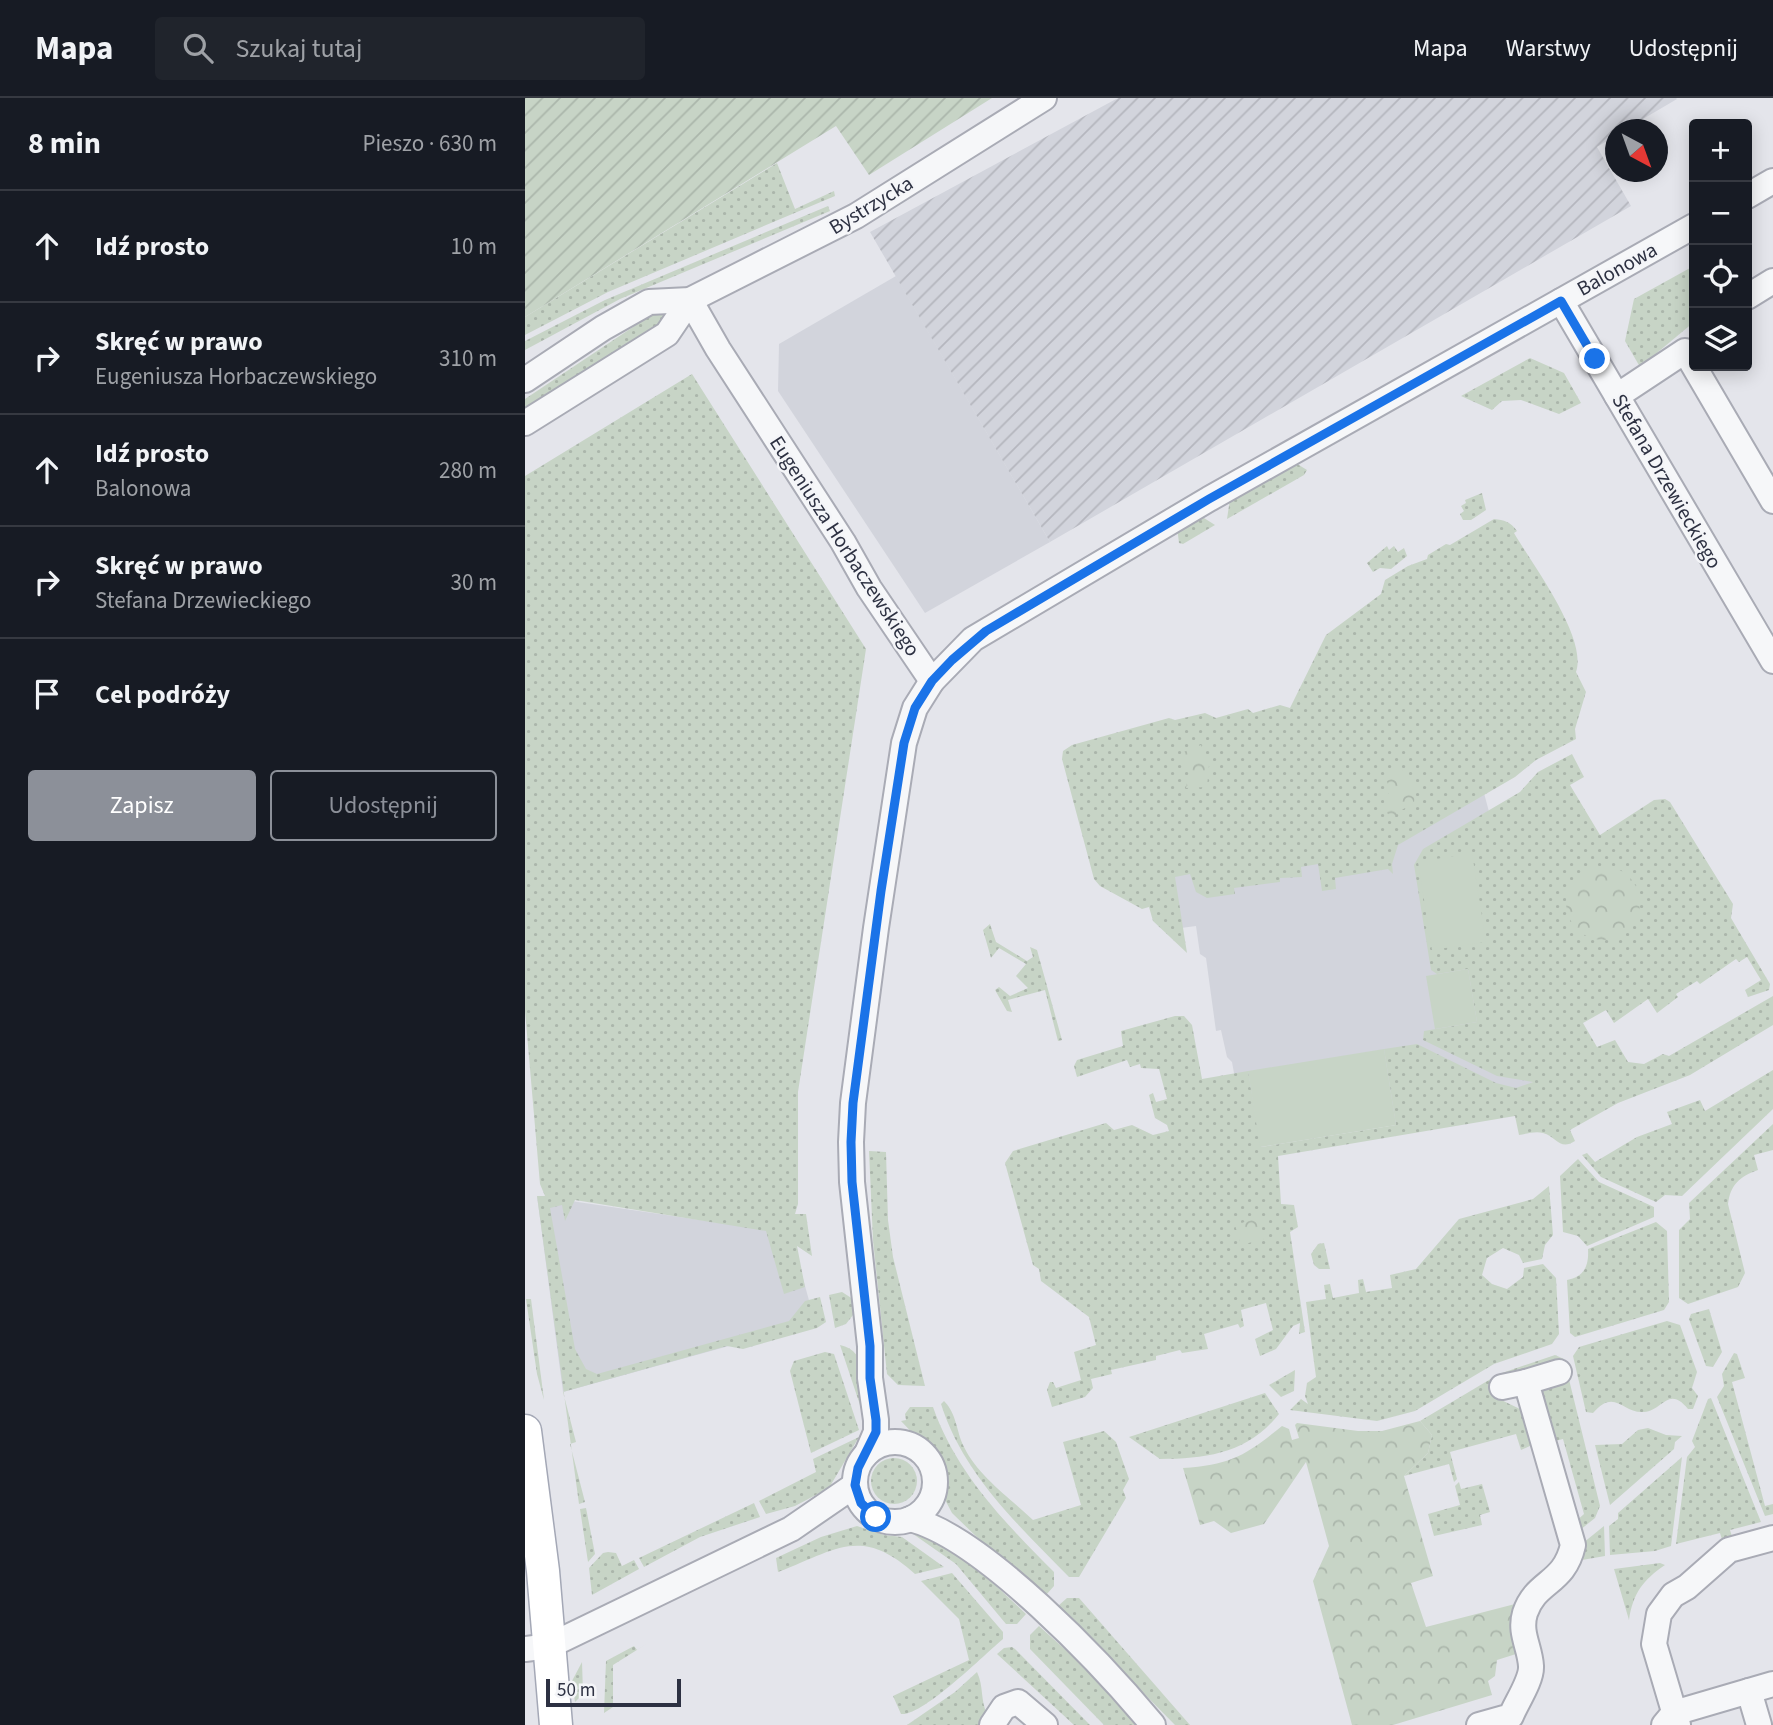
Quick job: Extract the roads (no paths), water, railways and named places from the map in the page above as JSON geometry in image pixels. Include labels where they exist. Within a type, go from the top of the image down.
[{"type":"main road","points":[[525,1431],[537,1647],[556,1725]]},
{"type":"street","name":"Bystrzycka","points":[[525,380],[536,366],[649,302],[690,300],[856,216],[1044,98]]},
{"type":"street","points":[[1752,193],[1773,181]]},
{"type":"street","name":"Balonowa","points":[[932,681],[973,639],[1023,608],[1209,499],[1561,301],[1689,237]]},
{"type":"street","points":[[1752,294],[1773,281]]},
{"type":"street","name":"Bystrzycka","points":[[525,423],[667,334],[690,300]]},
{"type":"street","name":"Eugeniusza Horbaczewskiego","points":[[690,300],[718,349],[843,542],[869,588],[932,681]]},
{"type":"street","name":"Stefana Drzewieckiego","points":[[1561,301],[1617,396],[1766,632],[1773,661]]},
{"type":"street","points":[[1617,396],[1689,348]]},
{"type":"street","points":[[1703,371],[1773,501]]},
{"type":"street","points":[[870,1513],[861,1503],[855,1485],[858,1468],[876,1432],[876,1420],[852,1182],[853,1103],[904,743],[915,708],[932,681]]},
{"type":"street","points":[[870,1346],[895,1428],[905,1443],[919,1450],[930,1462],[935,1477],[933,1493],[925,1509],[910,1519]]},
{"type":"street","points":[[1502,1387],[1559,1372]]},
{"type":"street","points":[[1479,1725],[1511,1716],[1531,1668],[1522,1629],[1525,1614],[1536,1591],[1555,1581],[1567,1566],[1573,1545],[1526,1382]]},
{"type":"street","points":[[867,1454],[881,1445],[905,1443]]},
{"type":"street","points":[[537,1647],[791,1529],[855,1485]]},
{"type":"street","points":[[933,1493],[940,1508],[979,1555]]},
{"type":"street","points":[[791,1529],[853,1513],[870,1513],[889,1521],[910,1519],[924,1523],[979,1555],[1023,1592],[1102,1667],[1153,1725]]},
{"type":"street","points":[[1773,1538],[1728,1550],[1687,1587],[1673,1595],[1659,1614],[1654,1644],[1672,1721],[1773,1684]]},
{"type":"street","points":[[1749,1691],[1759,1725]]},
{"type":"street","points":[[992,1725],[1005,1707],[1018,1703],[1045,1725]]}]
